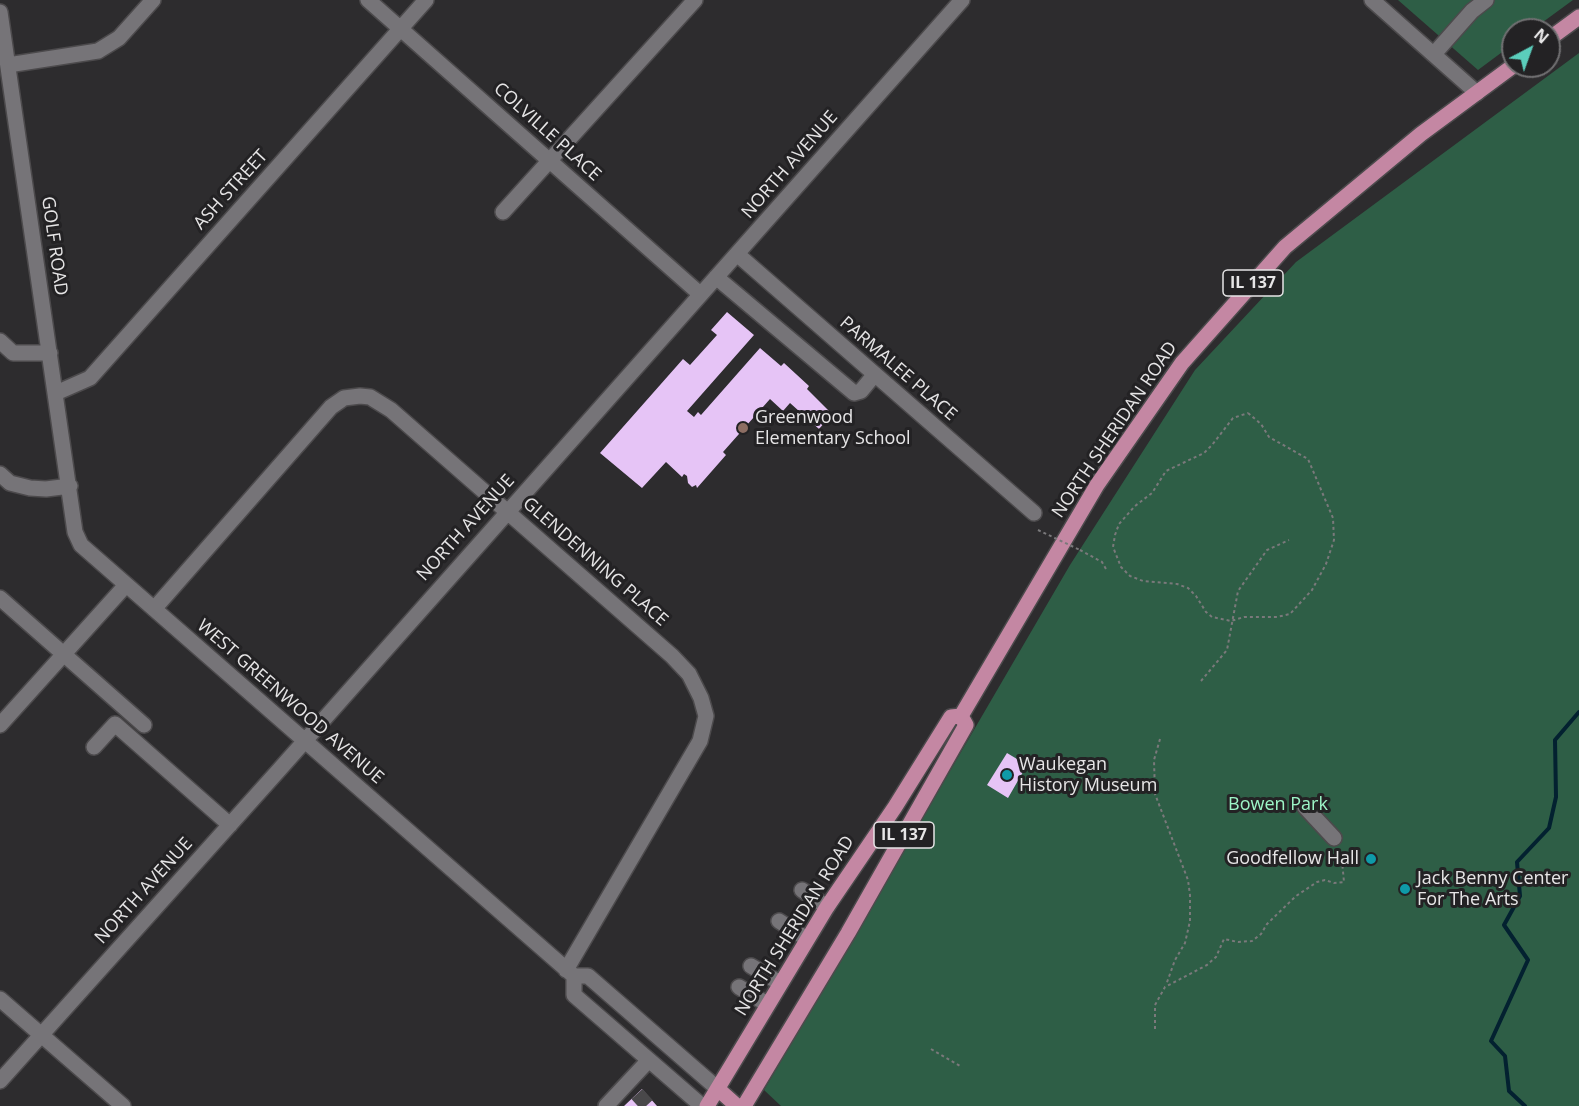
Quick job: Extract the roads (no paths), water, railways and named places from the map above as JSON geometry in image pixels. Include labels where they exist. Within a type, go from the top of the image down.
[{"type":"main road","points":[[1561,30],[1579,17]]},
{"type":"main road","name":"NORTH SHERIDAN ROAD","points":[[961,716],[1097,485],[1182,363],[1285,247],[1421,134],[1501,75]]},
{"type":"main road","name":"NORTH SHERIDAN ROAD","points":[[707,1106],[827,907],[895,807],[951,717],[961,716]]},
{"type":"main road","name":"NORTH SHERIDAN ROAD","points":[[744,1106],[848,933],[961,735],[966,725],[961,716]]},
{"type":"main road","points":[[718,1089],[737,1106]]},
{"type":"street","points":[[8,66],[98,51],[119,38],[153,0]]},
{"type":"street","name":"COLVILLE PLACE","points":[[368,0],[700,294]]},
{"type":"street","name":"ASH STREET","points":[[56,393],[90,378],[426,0]]},
{"type":"street","points":[[503,212],[695,0]]},
{"type":"street","name":"NORTH AVENUE","points":[[0,1081],[962,0]]},
{"type":"street","points":[[1372,0],[1477,93]]},
{"type":"street","points":[[1434,54],[1472,11],[1486,0]]},
{"type":"street","name":"GOLF ROAD","points":[[0,12],[70,486]]},
{"type":"street","name":"PARMALEE PLACE","points":[[737,254],[1034,513]]},
{"type":"street","points":[[716,277],[854,393],[861,391],[875,374]]},
{"type":"street","points":[[0,341],[13,353],[50,353]]},
{"type":"street","name":"GLENDENNING PLACE","points":[[154,609],[331,407],[344,398],[370,397],[391,410],[507,511],[663,648],[689,674],[701,698],[706,716],[700,741],[570,973]]},
{"type":"street","points":[[0,474],[10,483],[30,488],[70,486]]},
{"type":"street","name":"WEST GREENWOOD AVENUE","points":[[70,486],[75,532],[81,545],[570,973],[588,976],[718,1089]]},
{"type":"street","points":[[0,725],[126,585]]},
{"type":"street","points":[[0,598],[144,724]]},
{"type":"street","points":[[94,747],[115,724],[230,825]]},
{"type":"street","points":[[1305,807],[1334,838]]},
{"type":"street","points":[[802,890],[827,907]]},
{"type":"street","points":[[779,921],[807,939]]},
{"type":"street","points":[[750,966],[780,983]]},
{"type":"street","points":[[570,973],[574,995],[702,1106]]},
{"type":"street","points":[[739,987],[767,1004]]},
{"type":"street","points":[[0,999],[123,1106]]},
{"type":"street","points":[[614,1103],[632,1089],[649,1060]]},
{"type":"waterway","points":[[1525,1106],[1509,1091],[1505,1056],[1491,1041],[1528,960],[1504,925],[1520,896],[1517,862],[1549,828],[1556,797],[1555,740],[1579,712]]},
{"type":"tunnel","points":[[637,1094],[648,1106]]},
{"type":"place","name":"Greenwood Elementary School","points":[[743,428]]},
{"type":"place","name":"Waukegan History Museum","points":[[1007,775]]},
{"type":"place","name":"Goodfellow Hall","points":[[1371,859]]},
{"type":"place","name":"Jack Benny Center For The Arts","points":[[1405,889]]},
{"type":"park label","name":"Bowen Park","points":[[1278,805]]}]
